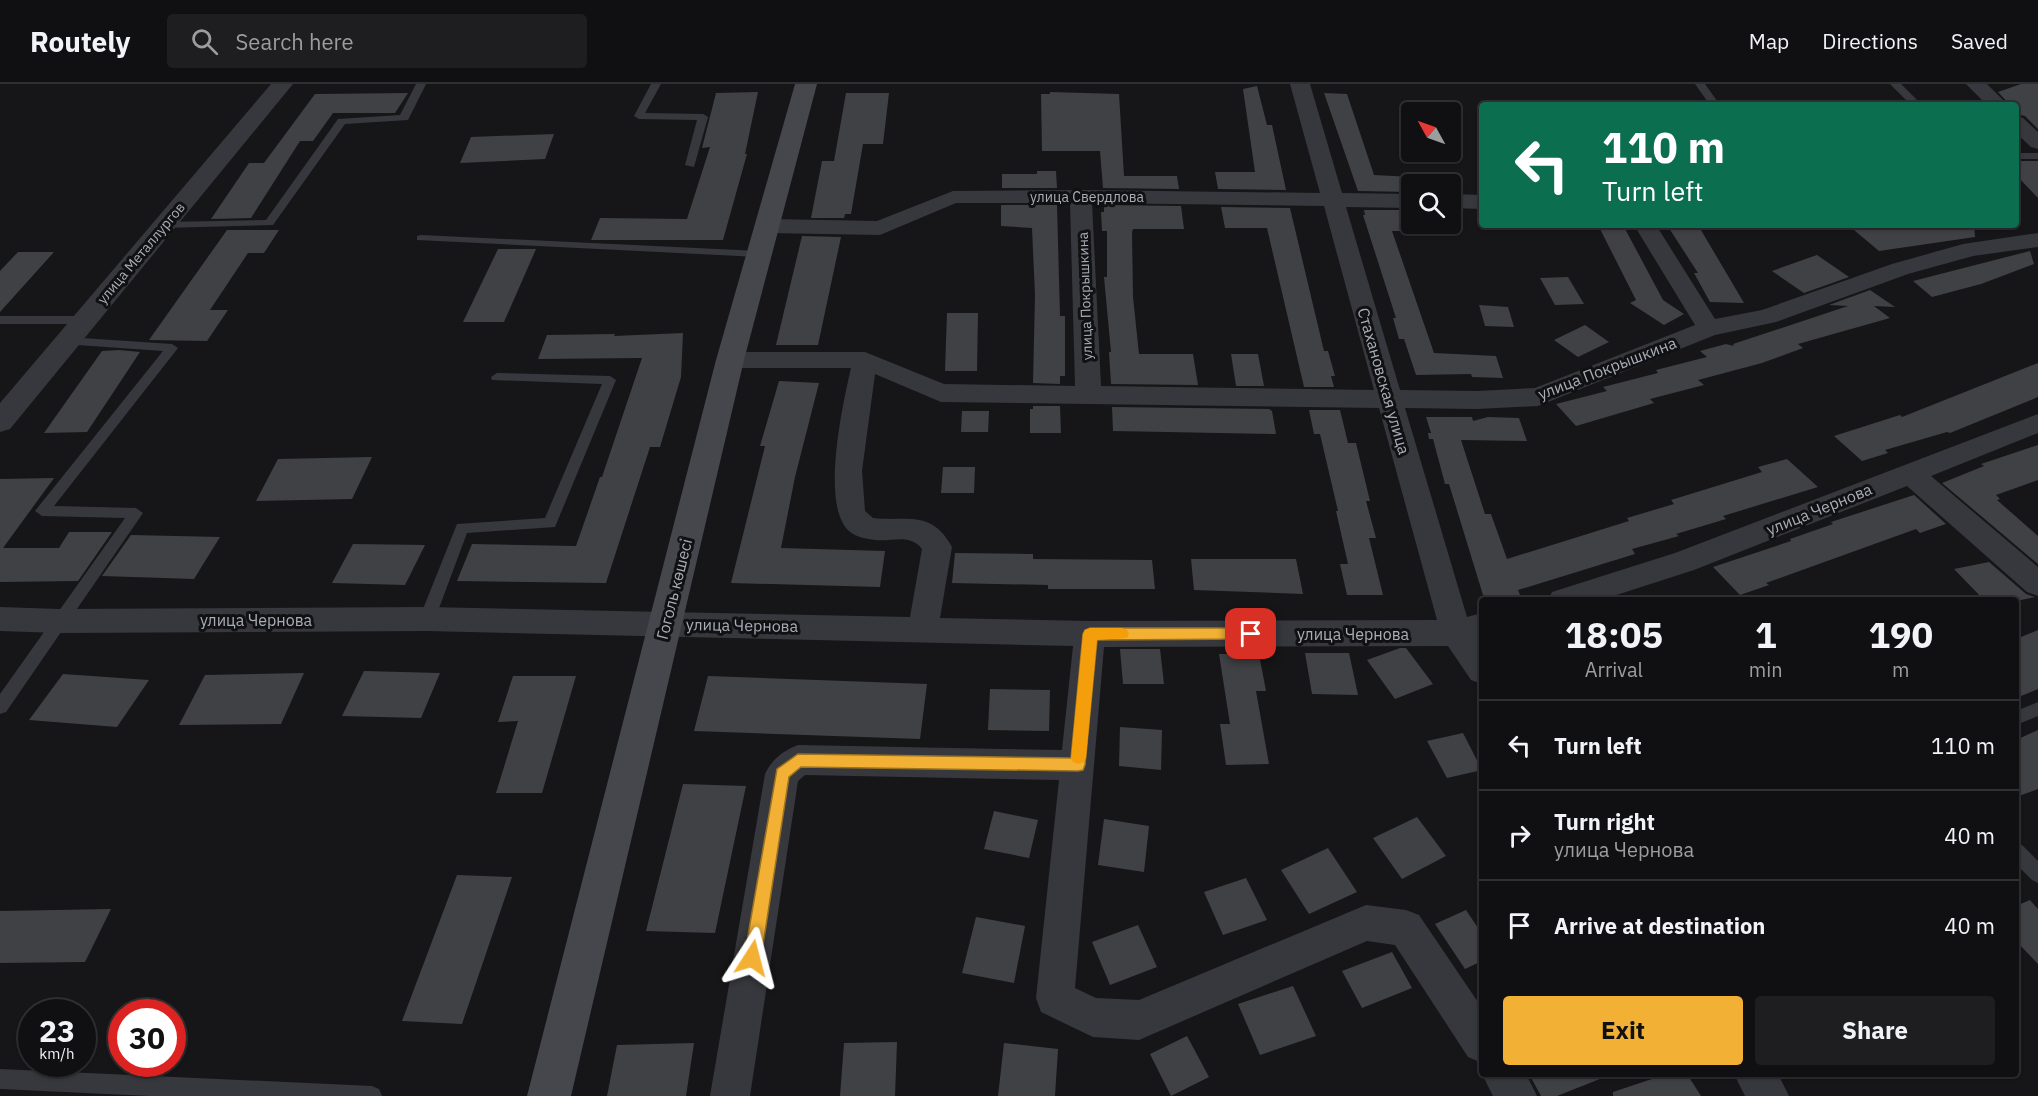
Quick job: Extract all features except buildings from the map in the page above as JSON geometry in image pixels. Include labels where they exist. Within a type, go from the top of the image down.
[{"type":"main road","name":"Гоголь көшесі","points":[[549,1096],[730,360],[806,84]]},
{"type":"street","name":"улица Металлургов","points":[[0,422],[282,84]]},
{"type":"street","name":"Стахановская улица","points":[[1300,84],[1389,397],[1479,661]]},
{"type":"street","points":[[1976,84],[1995,102]]},
{"type":"street","points":[[2019,125],[2038,143]]},
{"type":"street","name":"улица Свердлова","points":[[764,240],[880,228],[953,197],[1081,196],[1401,201]]},
{"type":"street","name":"улица Покрышкина","points":[[1081,196],[1088,395]]},
{"type":"street","points":[[1461,201],[1479,202]]},
{"type":"street","points":[[1647,228],[1709,328]]},
{"type":"street","name":"улица Покрышкина","points":[[730,360],[865,360],[941,393],[1389,397],[1477,400],[1538,397],[1709,328],[1767,317],[1900,269],[1971,249],[2038,240]]},
{"type":"street","points":[[865,360],[851,437],[849,510],[858,523],[872,528],[913,528],[931,536],[937,547],[923,630]]},
{"type":"street","name":"улица Чернова","points":[[1573,597],[1684,562],[2038,423]]},
{"type":"street","points":[[1910,473],[2038,584]]},
{"type":"street","name":"улица Чернова","points":[[0,619],[59,621],[427,619],[1090,634],[1469,629]]},
{"type":"street","points":[[1090,634],[1055,998],[1093,1017],[1139,1020],[1366,923],[1406,928],[1479,1038]]},
{"type":"street","points":[[730,1096],[782,774],[798,760],[1078,765]]},
{"type":"street","points":[[1504,1077],[1517,1096]]},
{"type":"street","points":[[1756,1077],[1769,1096]]},
{"type":"lane","points":[[164,225],[268,223],[342,121],[404,118],[421,84]]},
{"type":"lane","points":[[656,84],[639,116],[703,117],[690,165]]},
{"type":"lane","points":[[1700,84],[1713,102]]},
{"type":"lane","points":[[1895,84],[1914,102]]},
{"type":"lane","points":[[2019,156],[2038,156]]},
{"type":"lane","points":[[421,238],[764,240]]},
{"type":"lane","points":[[0,320],[85,320]]},
{"type":"lane","points":[[0,707],[136,513],[42,511],[172,348],[68,341]]},
{"type":"lane","points":[[427,619],[462,528],[550,524],[610,380],[496,377]]},
{"type":"lane","points":[[2019,717],[2038,709]]},
{"type":"lane","points":[[2019,854],[2038,874]]},
{"type":"lane","points":[[0,1079],[372,1096]]},
{"type":"slow traffic","points":[[1078,758],[1090,634],[1122,634]]},
{"type":"route","points":[[752,958],[782,774],[798,760],[1078,765],[1090,634],[1251,634]]}]
